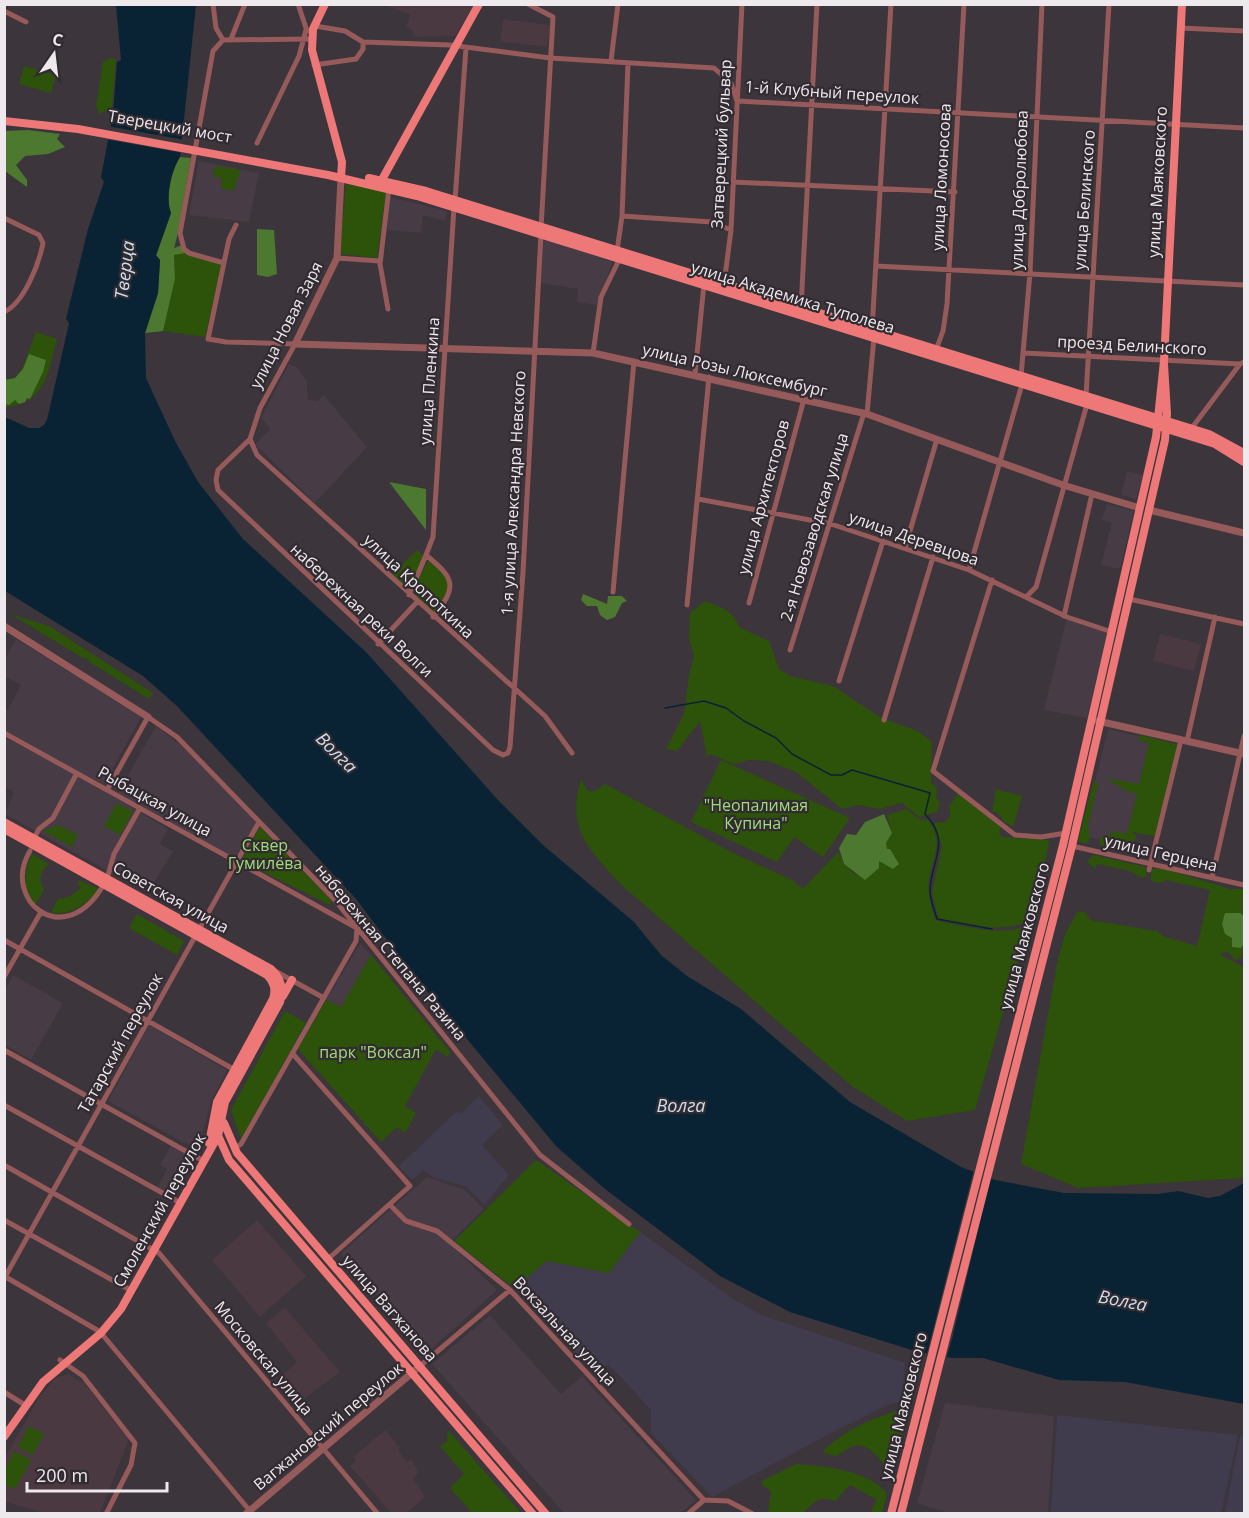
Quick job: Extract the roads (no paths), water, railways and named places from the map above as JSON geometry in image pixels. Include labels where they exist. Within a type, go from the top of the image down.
[{"type":"main road","points":[[325,4],[310,34],[314,65],[342,162],[342,175]]},
{"type":"main road","points":[[380,183],[479,4]]},
{"type":"main road","name":"улица Маяковского","points":[[891,1514],[1072,846],[1112,633],[1166,425],[1164,361],[1166,282],[1182,4]]},
{"type":"main road","name":"Тверецкий мост","points":[[4,119],[78,124],[328,172]]},
{"type":"main road","name":"улица Академика Туполева","points":[[328,172],[392,186],[544,230],[704,284],[801,308],[1012,381],[1032,380],[1087,400]]},
{"type":"main road","name":"улица Академика Туполева","points":[[619,255],[862,334],[883,333],[1157,422],[1215,444],[1245,462]]},
{"type":"main road","name":"улица Маяковского","points":[[901,1514],[1065,833],[1129,599],[1157,422],[1164,361]]},
{"type":"main road","name":"улица Академика Туполева","points":[[1166,425],[1191,429],[1222,439],[1242,449]]},
{"type":"main road","name":"Советская улица","points":[[4,822],[33,845],[47,845],[106,882],[269,972]]},
{"type":"main road","name":"Советская улица","points":[[4,829],[95,879],[106,882]]},
{"type":"main road","points":[[269,972],[281,983],[280,1002]]},
{"type":"main road","name":"Смоленский переулок","points":[[218,1116],[217,1102],[274,998],[274,986],[269,972]]},
{"type":"main road","name":"Смоленский переулок","points":[[4,1437],[37,1382],[99,1332],[131,1290],[204,1155],[225,1102],[292,980]]},
{"type":"main road","name":"улица Вагжанова","points":[[218,1116],[217,1142],[225,1155],[533,1514]]},
{"type":"main road","name":"улица Вагжанова","points":[[218,1116],[236,1151],[546,1514]]},
{"type":"main road","points":[[217,1142],[236,1151]]},
{"type":"main road","name":"Смоленский переулок","points":[[153,1249],[204,1155],[217,1142]]},
{"type":"main road","points":[[204,1155],[217,1152],[225,1155]]},
{"type":"main road","name":"Смоленский переулок","points":[[4,1428],[23,1404]]},
{"type":"street","points":[[213,4],[216,28],[223,40],[213,51],[180,233],[184,249],[189,253],[224,263],[236,225]]},
{"type":"street","points":[[231,39],[245,4]]},
{"type":"street","points":[[257,143],[310,34],[298,4]]},
{"type":"street","name":"1-я улица Александра Невского","points":[[508,753],[544,230],[553,17],[528,4]]},
{"type":"street","points":[[611,61],[618,4]]},
{"type":"street","name":"Затверецкий бульвар","points":[[719,286],[731,230],[742,4]]},
{"type":"street","points":[[801,308],[817,4]]},
{"type":"street","name":"2-я Новозаводская улица","points":[[790,650],[865,413],[873,333],[891,4]]},
{"type":"street","name":"улица Ломоносова","points":[[936,350],[945,322],[950,269],[964,4]]},
{"type":"street","name":"улица Добролюбова","points":[[969,570],[1022,380],[1030,273],[1042,4]]},
{"type":"street","name":"улица Белинского","points":[[1026,597],[1036,587],[1087,400],[1109,4]]},
{"type":"street","points":[[4,11],[26,22]]},
{"type":"street","points":[[1181,28],[1245,32]]},
{"type":"street","name":"1-й Клубный переулок","points":[[223,40],[345,31],[363,42],[456,46],[550,58],[714,68],[731,83],[737,101],[1245,128]]},
{"type":"street","points":[[314,65],[356,59],[363,49],[363,42]]},
{"type":"street","name":"улица Пленкина","points":[[410,595],[433,537],[466,48]]},
{"type":"street","points":[[592,353],[600,297],[619,255],[628,63]]},
{"type":"street","name":"улица Новая Заря","points":[[218,470],[250,439],[260,408],[295,344],[337,258],[342,175]]},
{"type":"street","points":[[734,182],[955,192]]},
{"type":"street","points":[[388,309],[380,261],[392,186]]},
{"type":"street","points":[[622,216],[712,222],[731,230]]},
{"type":"street","points":[[4,218],[39,235],[43,241],[43,247],[22,297],[4,312]]},
{"type":"street","points":[[337,258],[380,261]]},
{"type":"street","name":"улица Розы Люксембург","points":[[224,263],[208,339],[226,342],[592,353],[865,413],[1063,485],[1144,509],[1245,533]]},
{"type":"street","points":[[876,266],[1245,285]]},
{"type":"street","points":[[695,374],[704,284]]},
{"type":"street","points":[[299,336],[308,344]]},
{"type":"street","name":"проезд Белинского","points":[[1024,353],[1242,363]]},
{"type":"street","points":[[613,592],[634,361]]},
{"type":"street","name":"проезд Белинского","points":[[1191,429],[1242,363]]},
{"type":"street","points":[[687,604],[709,377]]},
{"type":"street","name":"улица Архитекторов","points":[[749,603],[804,399]]},
{"type":"street","name":"улица Кропоткина","points":[[250,439],[257,455],[514,691],[545,716],[572,753]]},
{"type":"street","points":[[905,548],[937,439]]},
{"type":"street","name":"набережная реки Волги","points":[[218,470],[216,487],[225,500],[493,750],[503,755],[508,753]]},
{"type":"street","points":[[1064,616],[1092,494]]},
{"type":"street","name":"улица Деревцова","points":[[698,499],[831,524],[933,557],[992,580],[1064,616],[1112,633]]},
{"type":"street","points":[[839,681],[883,541]]},
{"type":"street","points":[[426,555],[447,573],[451,580],[448,596],[433,617]]},
{"type":"street","points":[[884,720],[933,557]]},
{"type":"street","points":[[992,580],[933,771],[1015,835],[1041,837],[1065,833]]},
{"type":"street","points":[[1129,599],[1245,624]]},
{"type":"street","points":[[378,644],[417,602]]},
{"type":"street","points":[[1149,870],[1215,617]]},
{"type":"street","name":"набережная Степана Разина","points":[[4,626],[148,717],[193,753],[334,899],[540,1155],[629,1224]]},
{"type":"street","points":[[108,790],[148,717]]},
{"type":"street","points":[[1096,720],[1242,753]]},
{"type":"street","name":"Рыбацкая улица","points":[[4,733],[356,928]]},
{"type":"street","points":[[1212,878],[1245,736]]},
{"type":"street","points":[[76,773],[53,819],[39,830],[22,868],[22,884],[28,902],[41,912],[61,917],[81,912],[94,902],[106,882],[114,854],[140,808]]},
{"type":"street","name":"Татарский переулок","points":[[5,1276],[259,822]]},
{"type":"street","name":"улица Герцена","points":[[1072,846],[1245,885]]},
{"type":"street","points":[[4,977],[41,912]]},
{"type":"street","points":[[236,1151],[356,941],[356,928]]},
{"type":"street","points":[[4,940],[234,1069]]},
{"type":"street","name":"Советская улица","points":[[269,972],[292,980],[324,998]]},
{"type":"street","points":[[4,1050],[158,1135],[204,1155]]},
{"type":"street","points":[[292,1053],[410,1186],[328,1259]]},
{"type":"street","points":[[4,1105],[177,1202]]},
{"type":"street","points":[[4,1166],[153,1249]]},
{"type":"street","name":"Вокзальная улица","points":[[390,1205],[408,1223],[437,1231],[510,1290],[704,1500]]},
{"type":"street","points":[[4,1220],[131,1290]]},
{"type":"street","name":"Московская улица","points":[[153,1249],[378,1514]]},
{"type":"street","points":[[5,1276],[99,1332],[248,1512]]},
{"type":"street","name":"Вагжановский переулок","points":[[248,1512],[510,1290]]},
{"type":"street","points":[[62,1361],[83,1376],[135,1443],[134,1458],[106,1514]]},
{"type":"street","points":[[4,1392],[23,1404]]},
{"type":"street","points":[[688,1514],[704,1500],[728,1501],[753,1514]]},
{"type":"water","name":"Волга","points":[[116,5],[196,5],[180,157],[170,185],[171,213],[156,255],[160,260],[158,293],[145,333],[146,378],[175,441],[198,482],[243,539],[367,653],[497,799],[543,845],[634,922],[661,955],[687,976],[741,1009],[850,1102],[961,1167],[995,1180],[1064,1193],[1158,1194],[1178,1191],[1208,1198],[1220,1196],[1244,1183],[1244,1404],[1125,1382],[1059,1380],[983,1358],[952,1358],[915,1351],[790,1312],[720,1276],[605,1189],[556,1146],[412,973],[356,899],[177,706],[143,676],[5,591],[5,417],[34,428],[39,428],[47,420],[69,323],[66,319],[88,229],[104,182],[101,177],[113,114],[117,62],[121,60]]},
{"type":"waterway","points":[[665,708],[704,701],[726,708],[744,721],[776,738],[792,754],[831,775],[842,775],[852,770],[930,793],[925,814],[933,824],[939,842],[930,890],[937,919],[992,929]]},
{"type":"water label","name":"Тверца","points":[[124,270]]},
{"type":"park label","name":"\"Неопалимая Купина\"","points":[[756,814]]},
{"type":"park label","name":"Сквер Гумилёва","points":[[265,854]]},
{"type":"park label","name":"парк \"Воксал\"","points":[[373,1052]]}]
